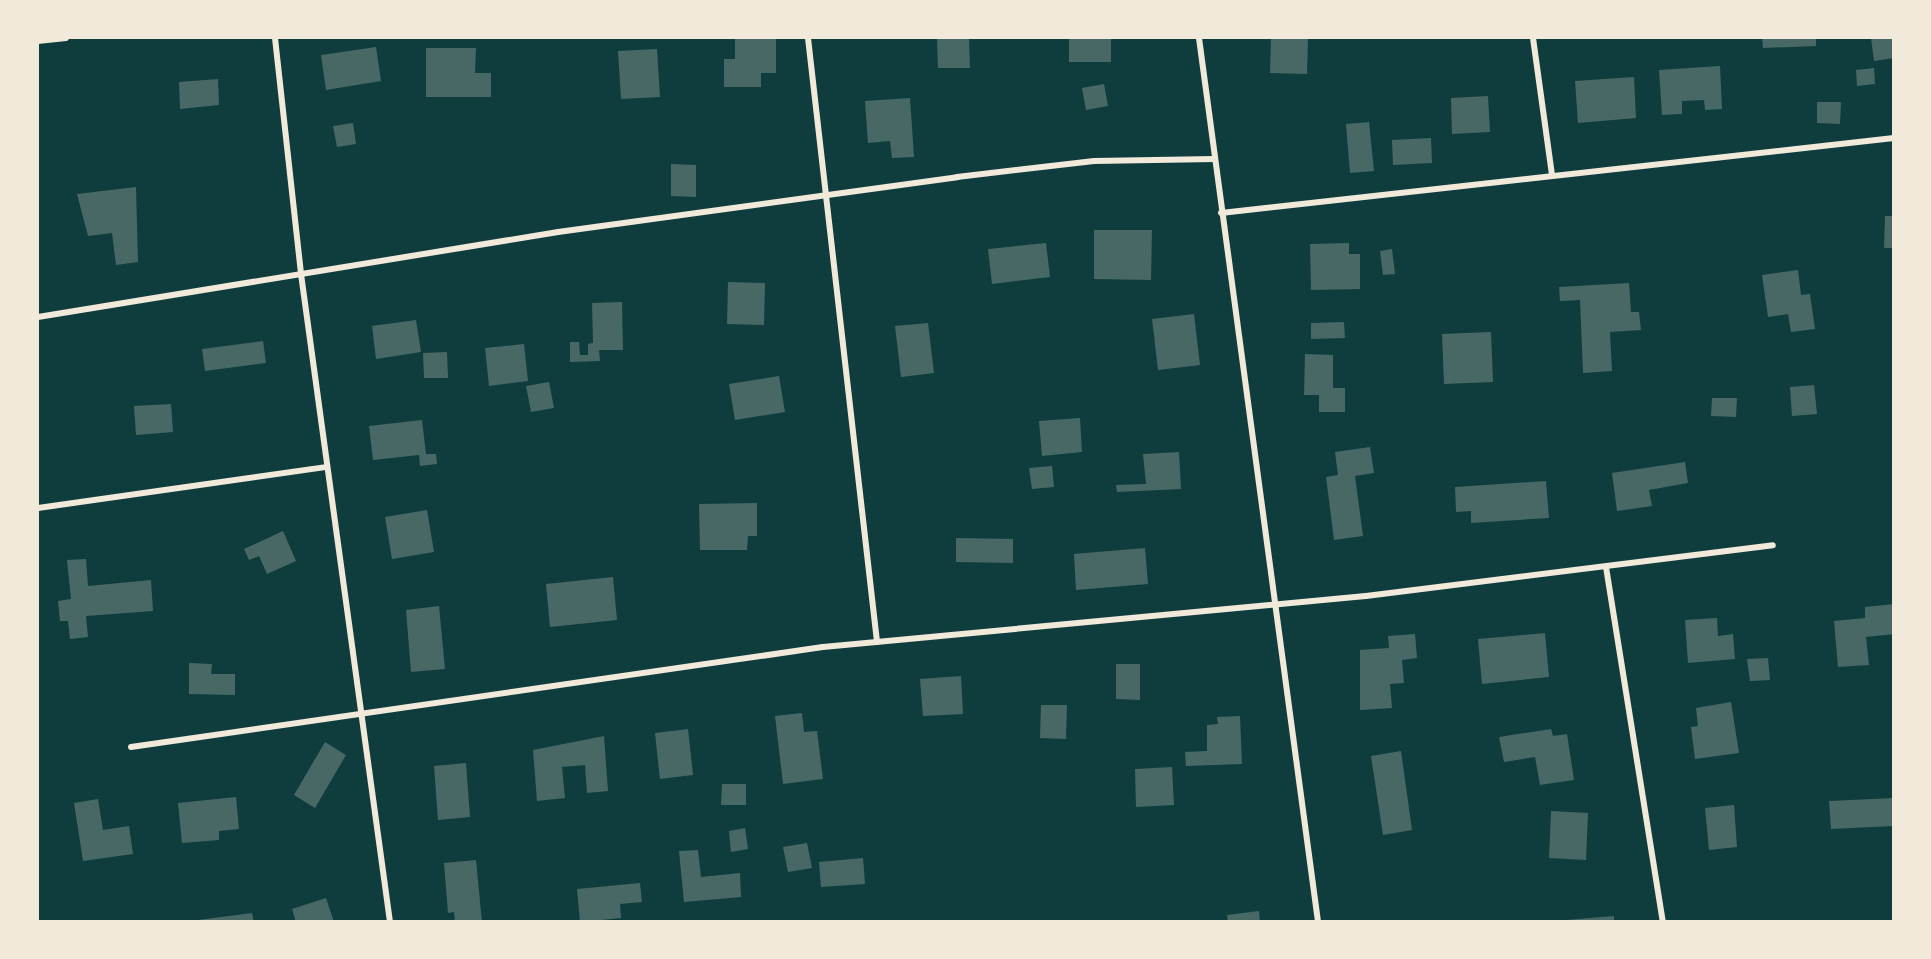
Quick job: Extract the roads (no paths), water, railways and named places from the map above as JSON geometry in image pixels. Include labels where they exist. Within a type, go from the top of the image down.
[{"type":"street","points":[[38,41],[66,38]]},
{"type":"street","points":[[274,38],[301,274],[390,921]]},
{"type":"street","points":[[808,38],[877,642]]},
{"type":"street","points":[[1199,38],[1273,604],[1318,921]]},
{"type":"street","points":[[1533,38],[1552,175]]},
{"type":"street","points":[[1221,213],[1893,138]]},
{"type":"street","points":[[38,317],[301,274],[825,195],[1094,161],[1214,159]]},
{"type":"street","points":[[38,508],[327,467]]},
{"type":"street","points":[[131,747],[877,642],[1273,604],[1606,567],[1773,545]]},
{"type":"street","points":[[1606,567],[1663,921]]}]
